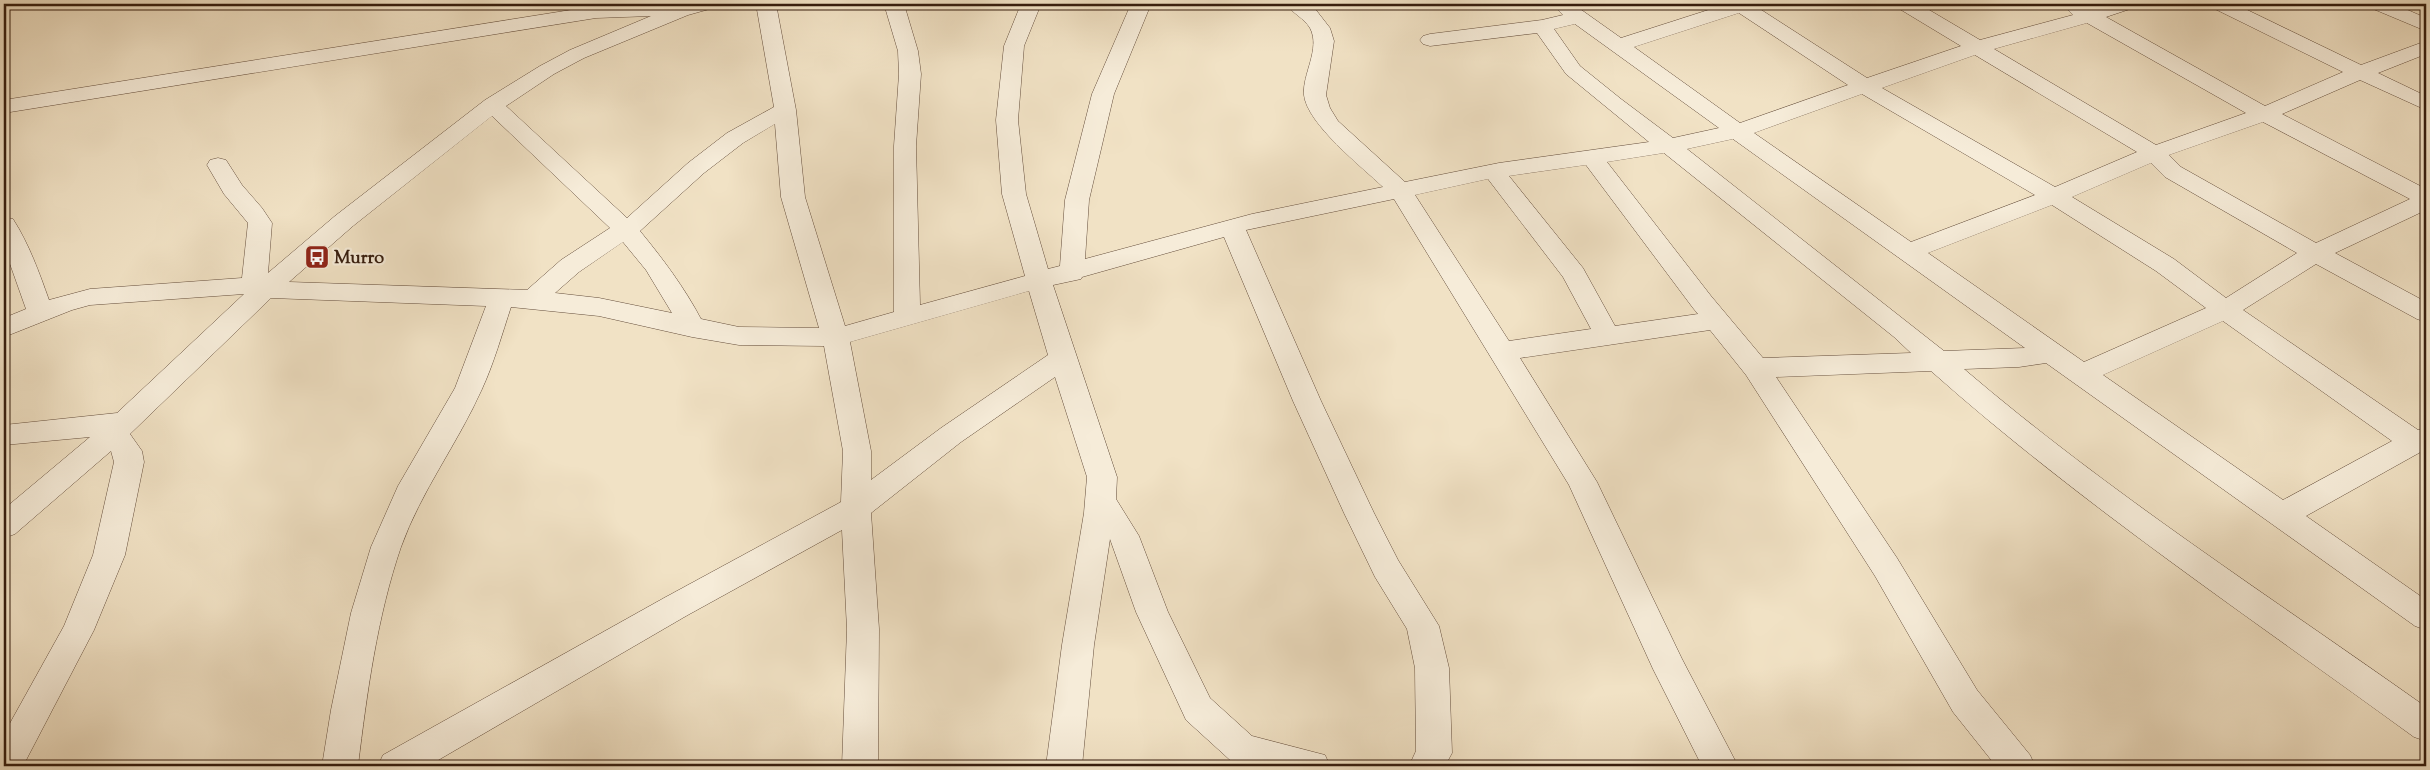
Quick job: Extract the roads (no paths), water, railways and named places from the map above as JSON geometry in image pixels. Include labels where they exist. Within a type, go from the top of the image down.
[{"type":"street","points":[[4,526],[119,428],[259,287],[493,105],[547,70],[577,54],[681,11],[706,4]]},
{"type":"street","points":[[766,4],[785,110],[793,197],[824,309],[836,337],[857,451],[856,508],[863,628],[860,766]]},
{"type":"street","points":[[894,4],[908,52],[910,74],[905,146],[907,316]]},
{"type":"street","points":[[1031,4],[1014,46],[1007,120],[1014,194],[1038,281],[1102,477],[1102,502],[1091,556],[1071,689],[1064,766]]},
{"type":"street","points":[[1296,4],[1309,14],[1320,28],[1324,41],[1314,95],[1318,108],[1330,125],[1400,190],[1582,482],[1670,669],[1720,766]]},
{"type":"street","points":[[1620,45],[1737,7],[1738,4],[1867,88],[2052,197],[2093,219],[2165,265],[2225,310],[2420,440],[2282,515]]},
{"type":"street","points":[[1905,4],[2154,153],[2174,172],[2315,253],[2426,313]]},
{"type":"street","points":[[2069,4],[2088,17],[2264,114],[2426,198]]},
{"type":"street","points":[[4,328],[40,312],[90,297],[259,287],[533,299],[599,307],[692,328],[740,336],[836,337],[1232,227],[1400,190],[1494,172],[1591,156],[1625,154],[1737,131],[1867,88],[1977,47],[2088,17],[2126,4]]},
{"type":"street","points":[[2220,4],[2426,104]]},
{"type":"street","points":[[2378,4],[2426,25]]},
{"type":"street","points":[[1072,273],[1077,200],[1103,94],[1147,6]]},
{"type":"street","points":[[4,106],[596,12],[681,11]]},
{"type":"street","points":[[1430,40],[1542,26],[1571,11],[2049,353],[2426,617]]},
{"type":"street","points":[[1542,26],[1573,70],[1612,104],[1669,146],[1938,360],[2005,420],[2107,498],[2426,726]]},
{"type":"street","points":[[1908,252],[2052,197],[2154,153],[2264,114],[2361,72],[2426,47]]},
{"type":"street","points":[[493,105],[522,134],[566,171],[624,230],[670,284],[692,328]]},
{"type":"street","points":[[533,299],[570,266],[642,219],[696,168],[735,138],[785,110]]},
{"type":"street","points":[[1591,156],[1756,368],[1886,566],[1965,701],[2017,766]]},
{"type":"street","points":[[218,165],[232,189],[254,213],[260,223],[259,287]]},
{"type":"street","points":[[1494,172],[1574,274],[1608,336]]},
{"type":"street","points":[[2081,374],[2225,310],[2315,253],[2426,201]]},
{"type":"street","points":[[4,224],[20,255],[40,312]]},
{"type":"street","points":[[1232,227],[1306,401],[1359,513],[1386,568],[1423,626],[1432,668],[1434,753],[1428,766]]},
{"type":"street","points":[[340,766],[348,710],[367,614],[386,547],[413,486],[470,388],[502,297]]},
{"type":"street","points":[[1502,352],[1718,320]]},
{"type":"street","points":[[1756,368],[2018,358],[2049,353]]},
{"type":"street","points":[[396,766],[667,612],[856,508],[952,435],[1063,358]]},
{"type":"street","points":[[4,436],[119,428]]},
{"type":"street","points":[[4,766],[78,630],[109,556],[129,462],[128,451],[119,428]]},
{"type":"street","points":[[1102,502],[1124,536],[1152,612],[1198,709],[1242,749],[1312,766]]},
{"type":"place","name":"Murro","points":[[317,257]]}]
